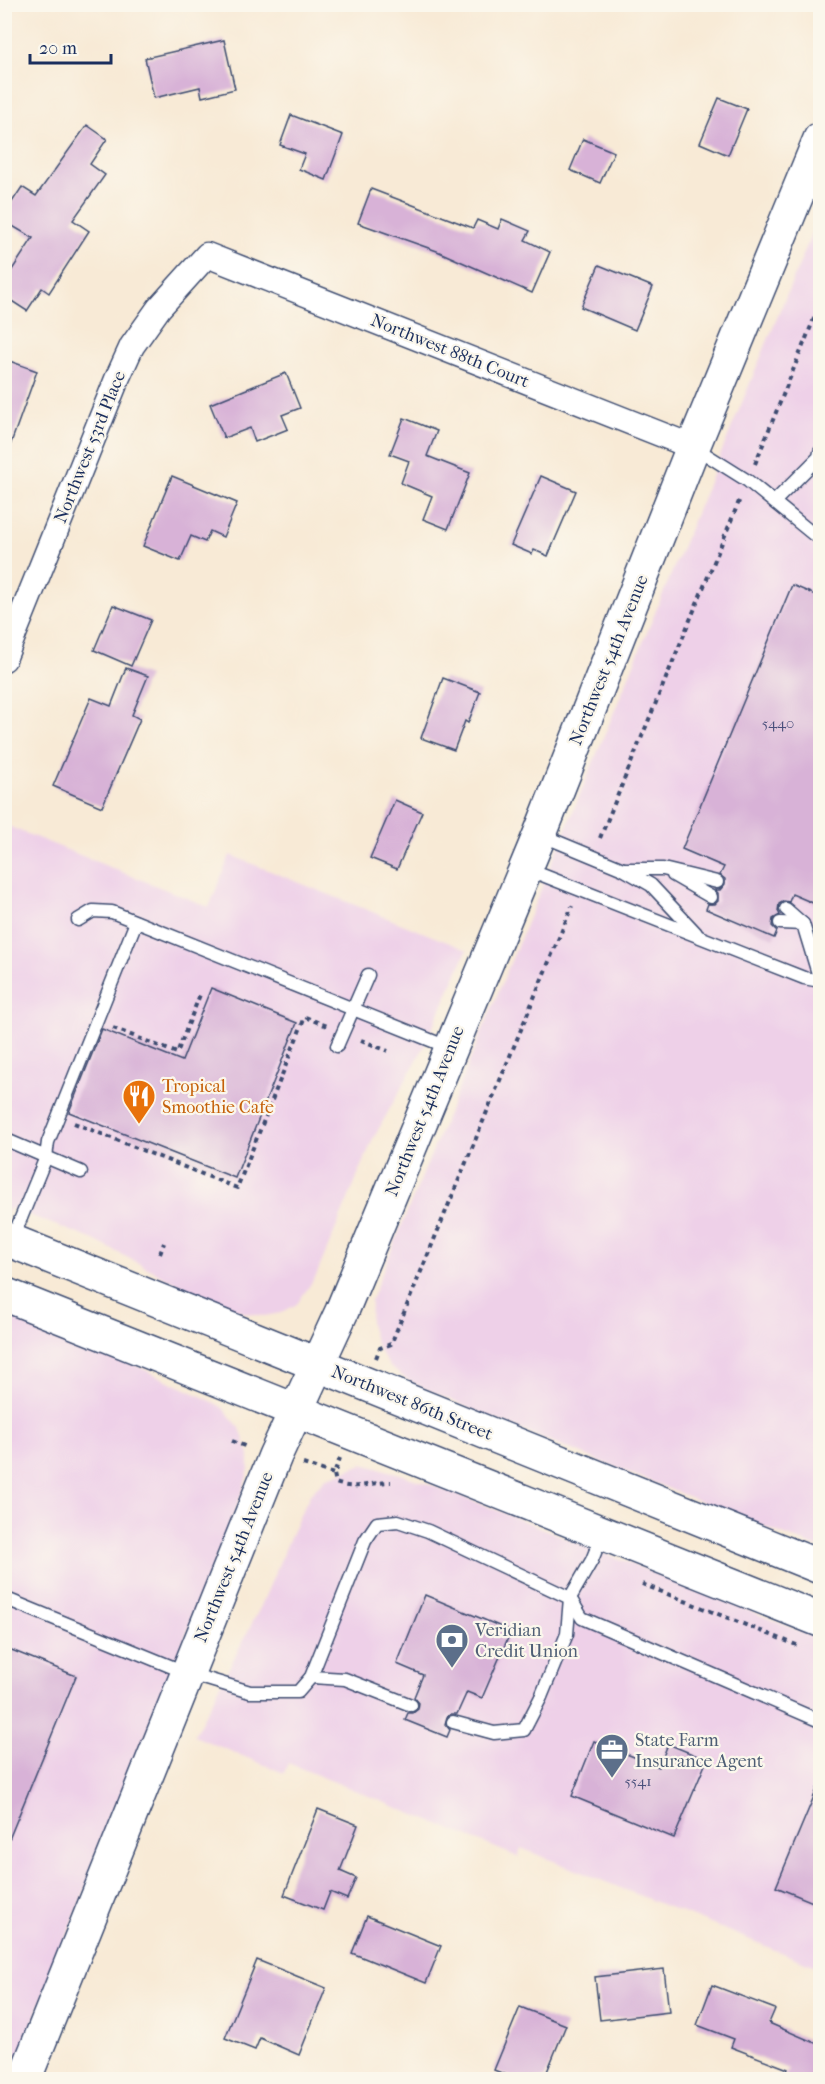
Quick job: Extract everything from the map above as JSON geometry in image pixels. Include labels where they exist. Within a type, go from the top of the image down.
[{"type":"street","name":"Northwest 54th Avenue","points":[[24,2079],[275,1456],[342,1311],[540,834],[693,447],[817,158]]},
{"type":"street","name":"Northwest 88th Court","points":[[207,255],[693,447]]},
{"type":"street","name":"Northwest 53rd Place","points":[[4,659],[132,346],[159,308],[207,255]]},
{"type":"street","name":"Northwest 86th Street","points":[[8,1240],[820,1567]]},
{"type":"street","points":[[4,1294],[820,1620]]},
{"type":"lane","points":[[693,447],[748,481],[813,534],[820,536]]},
{"type":"lane","points":[[774,502],[819,457],[820,452]]},
{"type":"lane","points":[[540,834],[623,869],[651,885],[699,936]]},
{"type":"lane","points":[[623,869],[663,868],[717,882]]},
{"type":"lane","points":[[663,868],[711,897]]},
{"type":"lane","points":[[525,869],[804,978],[820,980],[803,924],[786,909]]},
{"type":"lane","points":[[78,920],[93,911],[112,912],[451,1049]]},
{"type":"lane","points":[[8,1240],[46,1157],[48,1142],[136,922]]},
{"type":"lane","points":[[780,923],[803,924]]},
{"type":"lane","points":[[337,1046],[368,975]]},
{"type":"lane","points":[[4,1139],[81,1172]]},
{"type":"lane","points":[[4,1598],[187,1673],[250,1692],[298,1692],[311,1677],[365,1541],[377,1523],[398,1521],[428,1531],[570,1598],[582,1618],[820,1721]]},
{"type":"lane","points":[[453,1722],[494,1733],[524,1730],[541,1697],[567,1634],[570,1598],[592,1560],[602,1534]]},
{"type":"lane","points":[[311,1677],[345,1680],[411,1705]]},
{"type":"path","points":[[758,456],[820,304]]},
{"type":"path","points":[[598,843],[737,506]]},
{"type":"path","points":[[380,1348],[391,1344],[575,898]]},
{"type":"path","points":[[104,1024],[177,1053],[201,992]]},
{"type":"path","points":[[66,1120],[237,1188],[304,1017],[327,1026]]},
{"type":"path","points":[[358,1039],[388,1051]]},
{"type":"path","points":[[160,1254],[164,1244]]},
{"type":"path","points":[[232,1441],[249,1448]]},
{"type":"path","points":[[334,1474],[336,1483]]},
{"type":"shaded area","points":[[820,214],[820,1549],[477,1412],[409,1381],[390,1367],[377,1347],[370,1324],[371,1300]]},
{"type":"shaded area","points":[[5,825],[209,907],[230,855],[467,950],[424,1047],[373,1139],[316,1276],[297,1304],[281,1313],[264,1316],[246,1313],[207,1299],[94,1240],[11,1208],[5,1213]]},
{"type":"shaded area","points":[[4,1312],[139,1367],[222,1407],[240,1428],[249,1455],[249,1469],[241,1496],[10,2080],[4,2079]]},
{"type":"shaded area","points":[[363,1464],[400,1474],[466,1498],[820,1639],[820,1968],[521,1848],[518,1857],[288,1763],[284,1773],[194,1736],[261,1606],[310,1495],[326,1478]]},
{"type":"building","points":[[224,40],[235,89],[202,97],[200,87],[154,98],[145,58]]},
{"type":"building","points":[[719,98],[747,109],[728,155],[700,143]]},
{"type":"building","points":[[291,115],[343,135],[326,180],[299,169],[305,154],[280,145]]},
{"type":"building","points":[[87,125],[107,139],[90,164],[105,175],[73,220],[89,231],[49,293],[42,288],[27,311],[4,296],[4,282],[33,238],[4,221],[4,214],[22,187],[36,196]]},
{"type":"building","points":[[583,139],[614,152],[600,183],[570,170]]},
{"type":"building","points":[[371,189],[473,228],[477,220],[498,229],[502,219],[530,231],[525,240],[550,252],[532,293],[437,251],[358,223]]},
{"type":"building","points":[[599,265],[653,287],[635,330],[581,307]]},
{"type":"building","points":[[4,359],[37,371],[7,454],[4,453]]},
{"type":"building","points":[[286,373],[300,408],[282,415],[288,429],[255,442],[250,428],[224,438],[210,404]]},
{"type":"building","points":[[404,418],[437,431],[427,456],[470,473],[448,529],[423,519],[432,496],[401,483],[409,461],[390,454]]},
{"type":"building","points":[[172,476],[237,503],[223,537],[210,531],[205,542],[191,536],[180,561],[143,546]]},
{"type":"building","points":[[541,476],[576,491],[548,556],[534,550],[532,554],[511,545]]},
{"type":"building","points":[[792,585],[820,597],[820,906],[792,894],[789,902],[784,901],[779,904],[780,915],[773,919],[772,926],[777,931],[774,938],[706,909],[708,904],[715,904],[718,901],[718,893],[715,890],[720,890],[725,884],[725,879],[720,875],[724,867],[682,849]]},
{"type":"building","points":[[113,605],[151,620],[131,666],[94,650]]},
{"type":"building","points":[[126,668],[148,676],[132,715],[140,719],[102,807],[53,786],[91,698],[111,706]]},
{"type":"building","points":[[443,678],[480,692],[468,723],[465,721],[454,750],[421,738]]},
{"type":"building","points":[[395,800],[422,812],[397,869],[370,858]]},
{"type":"building","points":[[211,988],[297,1023],[235,1178],[69,1112],[102,1029],[182,1061]]},
{"type":"building","name":"Veridian Credit Union","points":[[425,1595],[511,1631],[482,1698],[467,1692],[457,1714],[447,1717],[445,1724],[450,1730],[447,1737],[405,1720],[408,1713],[413,1713],[418,1709],[419,1703],[414,1697],[423,1675],[397,1664]]},
{"type":"building","points":[[4,1647],[76,1676],[5,1849],[4,1849]]},
{"type":"building","points":[[594,1741],[659,1767],[668,1744],[707,1760],[674,1838],[572,1796]]},
{"type":"building","points":[[820,1782],[820,1905],[776,1887]]},
{"type":"building","points":[[318,1809],[358,1825],[340,1871],[356,1878],[347,1899],[330,1892],[323,1910],[284,1895]]},
{"type":"building","points":[[367,1916],[441,1946],[426,1983],[352,1953]]},
{"type":"building","points":[[257,1960],[326,1988],[299,2055],[260,2038],[255,2050],[225,2038]]},
{"type":"building","points":[[664,1969],[669,2012],[600,2020],[595,1977]]},
{"type":"building","points":[[712,1985],[775,2009],[769,2023],[820,2045],[820,2079],[783,2079],[788,2069],[731,2047],[734,2039],[697,2025]]},
{"type":"building","points":[[520,2007],[566,2025],[544,2079],[517,2079],[494,2070]]},
{"type":"place","name":"Tropical Smoothie Cafe","points":[[139,1125]]},
{"type":"place","name":"Veridian Credit Union","points":[[452,1669]]},
{"type":"place","name":"State Farm Insurance Agent","points":[[612,1779]]}]
